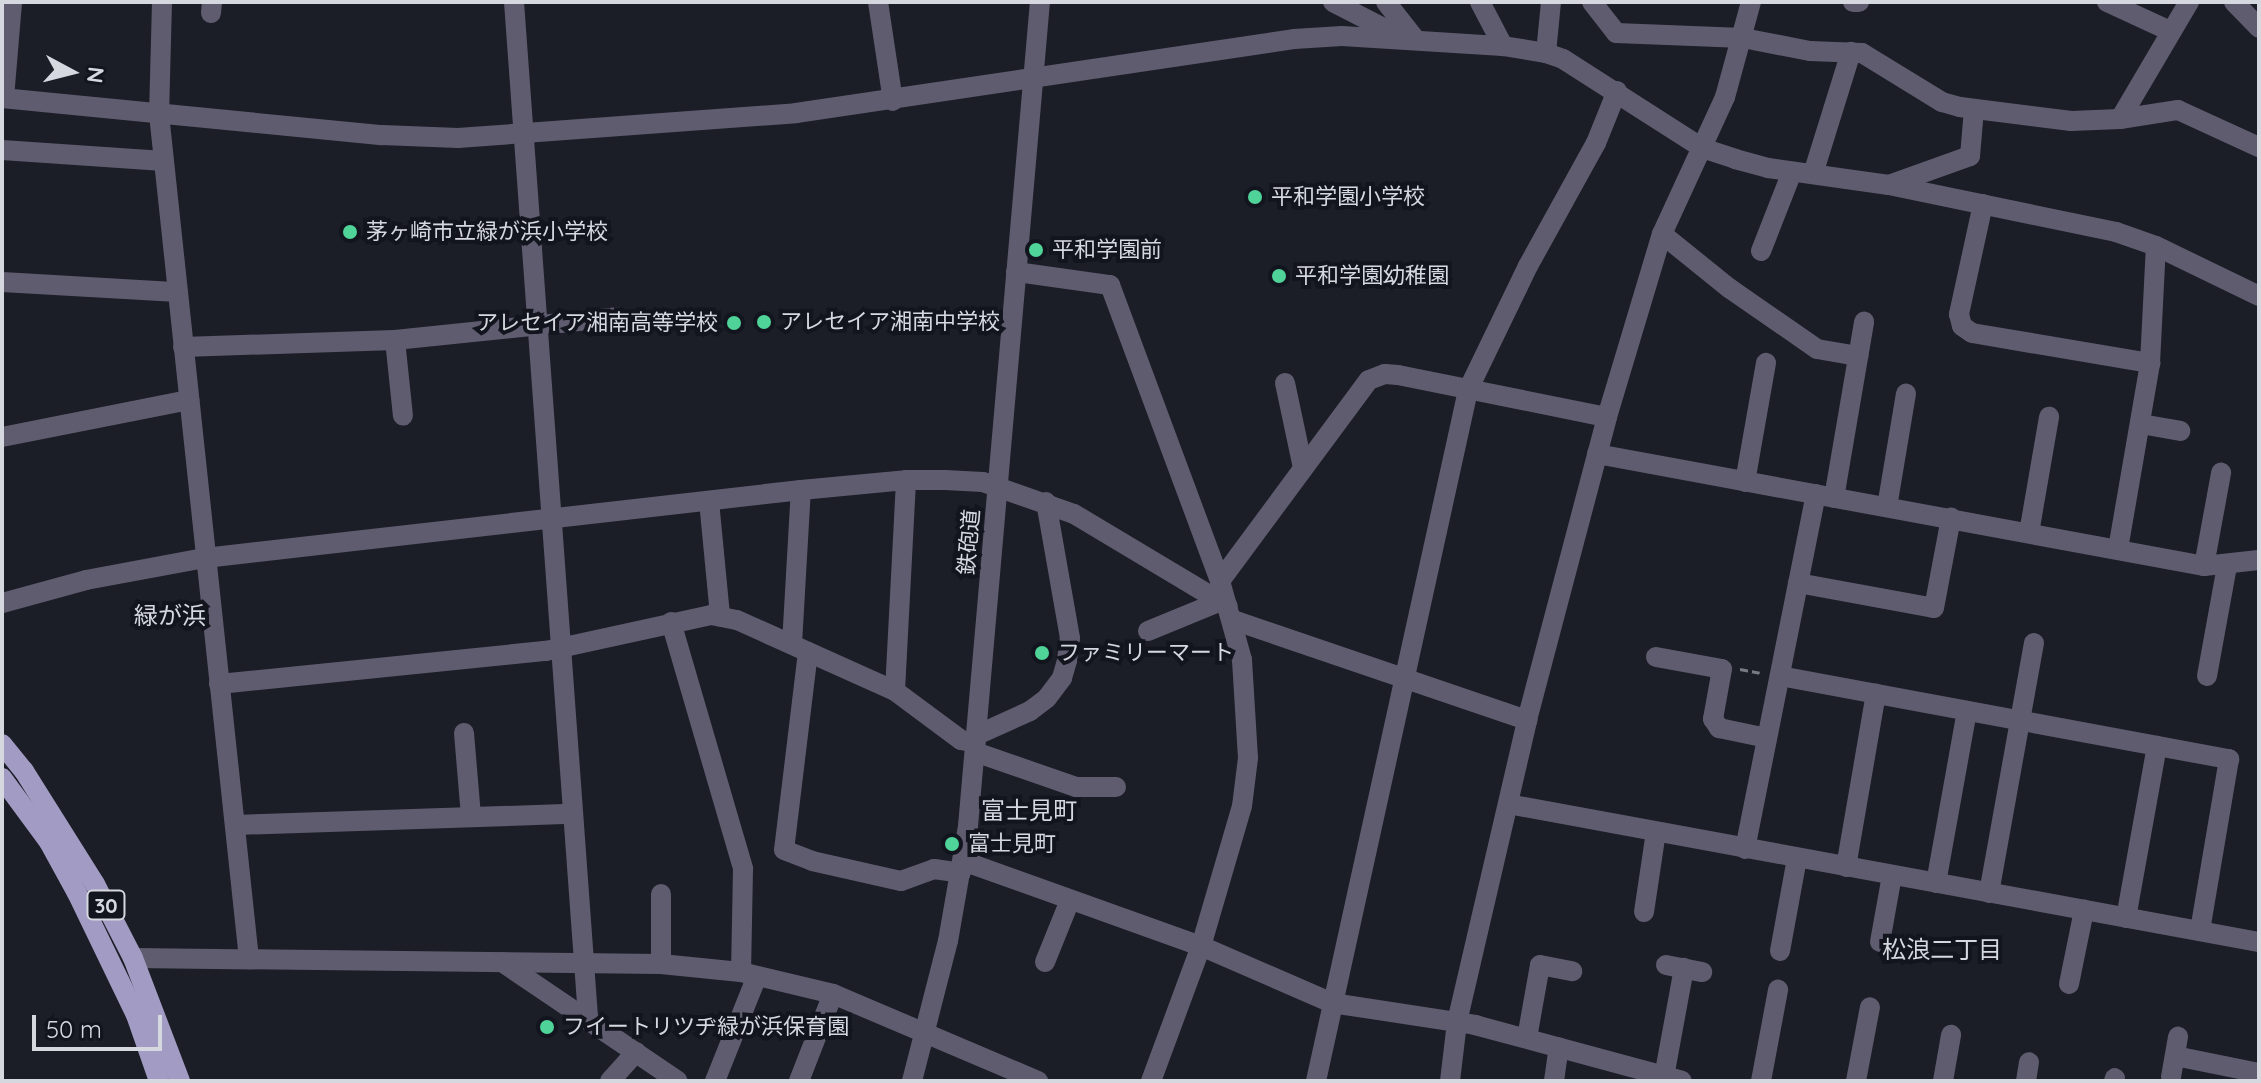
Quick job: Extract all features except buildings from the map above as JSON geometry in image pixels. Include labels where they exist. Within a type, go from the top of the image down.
[{"type":"main road","name":"30","points":[[2,744],[65,833],[133,958],[180,1081]]},
{"type":"main road","name":"30","points":[[2,778],[49,842],[84,906],[136,1015],[159,1081]]},
{"type":"street","points":[[12,2],[3,98],[382,135],[458,138],[781,115],[893,101],[1034,75],[1294,39],[1342,36],[1503,46],[1546,53],[1617,91],[1702,148],[1735,159],[1802,173],[1889,185],[2116,232],[2156,246],[2259,296]]},
{"type":"street","points":[[162,2],[159,114],[249,959]]},
{"type":"street","points":[[514,2],[588,1018]]},
{"type":"street","points":[[878,2],[893,101]]},
{"type":"street","name":"鉄砲道","points":[[912,1081],[927,1032],[962,867],[976,743],[1040,2]]},
{"type":"street","points":[[1333,2],[1409,39]]},
{"type":"street","points":[[1386,2],[1409,39]]},
{"type":"street","points":[[1480,2],[1503,46]]},
{"type":"street","points":[[1546,53],[1551,2]]},
{"type":"street","points":[[1592,2],[1616,33],[1743,38],[1810,51],[1862,53],[1942,102],[2071,121],[2120,119],[2178,110],[2259,147]]},
{"type":"street","points":[[1450,1081],[1457,1022],[1527,720],[1607,417],[1662,234],[1725,97],[1751,2]]},
{"type":"street","points":[[1853,2],[1859,2]]},
{"type":"street","points":[[2107,2],[2170,31]]},
{"type":"street","points":[[2120,119],[2189,2]]},
{"type":"street","points":[[2234,2],[2259,28]]},
{"type":"street","points":[[1761,251],[1802,173],[1851,52]]},
{"type":"street","points":[[1316,1081],[1468,390],[1528,266],[1596,143],[1617,91]]},
{"type":"street","points":[[1889,185],[1970,156],[1974,109]]},
{"type":"street","points":[[2,150],[164,161]]},
{"type":"street","points":[[1983,204],[1959,314],[1962,326],[1972,333],[2150,363]]},
{"type":"street","points":[[1662,234],[1729,288],[1817,349],[1858,356]]},
{"type":"street","points":[[2118,549],[2150,363],[2156,246]]},
{"type":"street","points":[[1016,272],[1110,285],[1226,602],[1247,702],[1248,758],[1242,806],[1201,946],[1151,1081]]},
{"type":"street","points":[[2,282],[178,292]]},
{"type":"street","points":[[183,347],[395,340],[617,317]]},
{"type":"street","points":[[1745,849],[1798,583],[1825,496],[1864,322]]},
{"type":"street","points":[[395,340],[403,416]]},
{"type":"street","points":[[1745,482],[1766,363]]},
{"type":"street","points":[[1148,631],[1226,602],[1303,468],[1369,380],[1385,374],[1398,375],[1607,417]]},
{"type":"street","points":[[1285,383],[1303,468]]},
{"type":"street","points":[[1887,507],[1906,394]]},
{"type":"street","points":[[2,437],[189,400]]},
{"type":"street","points":[[2029,533],[2049,417]]},
{"type":"street","points":[[2141,424],[2180,431]]},
{"type":"street","points":[[1597,454],[2204,566],[2227,566],[2259,560]]},
{"type":"street","points":[[2204,566],[2221,473]]},
{"type":"street","points":[[895,691],[906,480]]},
{"type":"street","points":[[2,603],[86,580],[205,558],[801,490],[906,480],[983,482],[1046,502],[1100,527],[1226,602],[1406,681],[1527,720]]},
{"type":"street","points":[[801,490],[800,648],[784,850],[812,861],[901,881],[934,869],[962,867],[1070,900],[1201,946],[1332,1003],[1457,1022],[1527,1038],[1658,1078],[1684,968]]},
{"type":"street","points":[[709,501],[720,616]]},
{"type":"street","points":[[976,743],[1047,698],[1062,678],[1067,661],[1070,638],[1046,502]]},
{"type":"street","points":[[1798,583],[1934,608],[1951,518]]},
{"type":"street","points":[[2207,676],[2227,566]]},
{"type":"street","points":[[219,684],[561,649],[702,615],[720,616],[895,691],[961,740],[976,743],[1076,787],[1116,787]]},
{"type":"street","points":[[671,622],[743,869],[749,974],[715,1081]]},
{"type":"street","points":[[1989,893],[2034,643]]},
{"type":"street","points":[[1656,657],[1722,669],[1713,719],[1719,728],[1767,738]]},
{"type":"street","points":[[1780,676],[2229,759],[2200,931]]},
{"type":"street","points":[[1846,867],[1876,694]]},
{"type":"street","points":[[1936,883],[1967,711]]},
{"type":"street","points":[[464,733],[471,817]]},
{"type":"street","points":[[2126,918],[2157,746]]},
{"type":"street","points":[[1508,804],[2259,942]]},
{"type":"street","points":[[235,825],[571,814]]},
{"type":"street","points":[[1644,912],[1656,832]]},
{"type":"street","points":[[1780,951],[1797,858]]},
{"type":"street","points":[[1880,942],[1892,875]]},
{"type":"street","points":[[661,894],[661,964]]},
{"type":"street","points":[[1045,962],[1070,900]]},
{"type":"street","points":[[2069,984],[2084,910]]},
{"type":"street","points":[[133,958],[661,964],[749,974],[833,994],[1038,1081]]},
{"type":"street","points":[[502,962],[678,1081]]},
{"type":"street","points":[[1527,1038],[1540,965],[1572,971]]},
{"type":"street","points":[[1761,1081],[1778,990]]},
{"type":"street","points":[[799,1081],[833,994]]},
{"type":"street","points":[[1856,1081],[1870,1007]]},
{"type":"street","points":[[1943,1081],[1951,1035]]},
{"type":"street","points":[[1554,1081],[1559,1047]]},
{"type":"street","points":[[610,1081],[636,1052]]},
{"type":"street","points":[[2175,1056],[2259,1073]]},
{"type":"path","points":[[1722,669],[1725,666],[1780,676]]},
{"type":"place","name":"平和学園小学校","points":[[1255,197]]},
{"type":"place","name":"茅ヶ崎市立緑が浜小学校","points":[[350,232]]},
{"type":"place","name":"平和学園前","points":[[1036,250]]},
{"type":"place","name":"平和学園幼稚園","points":[[1279,276]]},
{"type":"place","name":"アレセイア湘南中学校","points":[[764,322]]},
{"type":"place","name":"アレセイア湘南高等学校","points":[[734,323]]},
{"type":"place","name":"ファミリーマート","points":[[1042,653]]},
{"type":"place","name":"富士見町","points":[[952,844]]},
{"type":"place","name":"フイートリツヂ緑が浜保育園","points":[[547,1027]]},
{"type":"district","name":"緑が浜","points":[[170,616]]},
{"type":"district","name":"富士見町","points":[[1029,811]]},
{"type":"district","name":"松浪二丁目","points":[[1942,950]]}]
